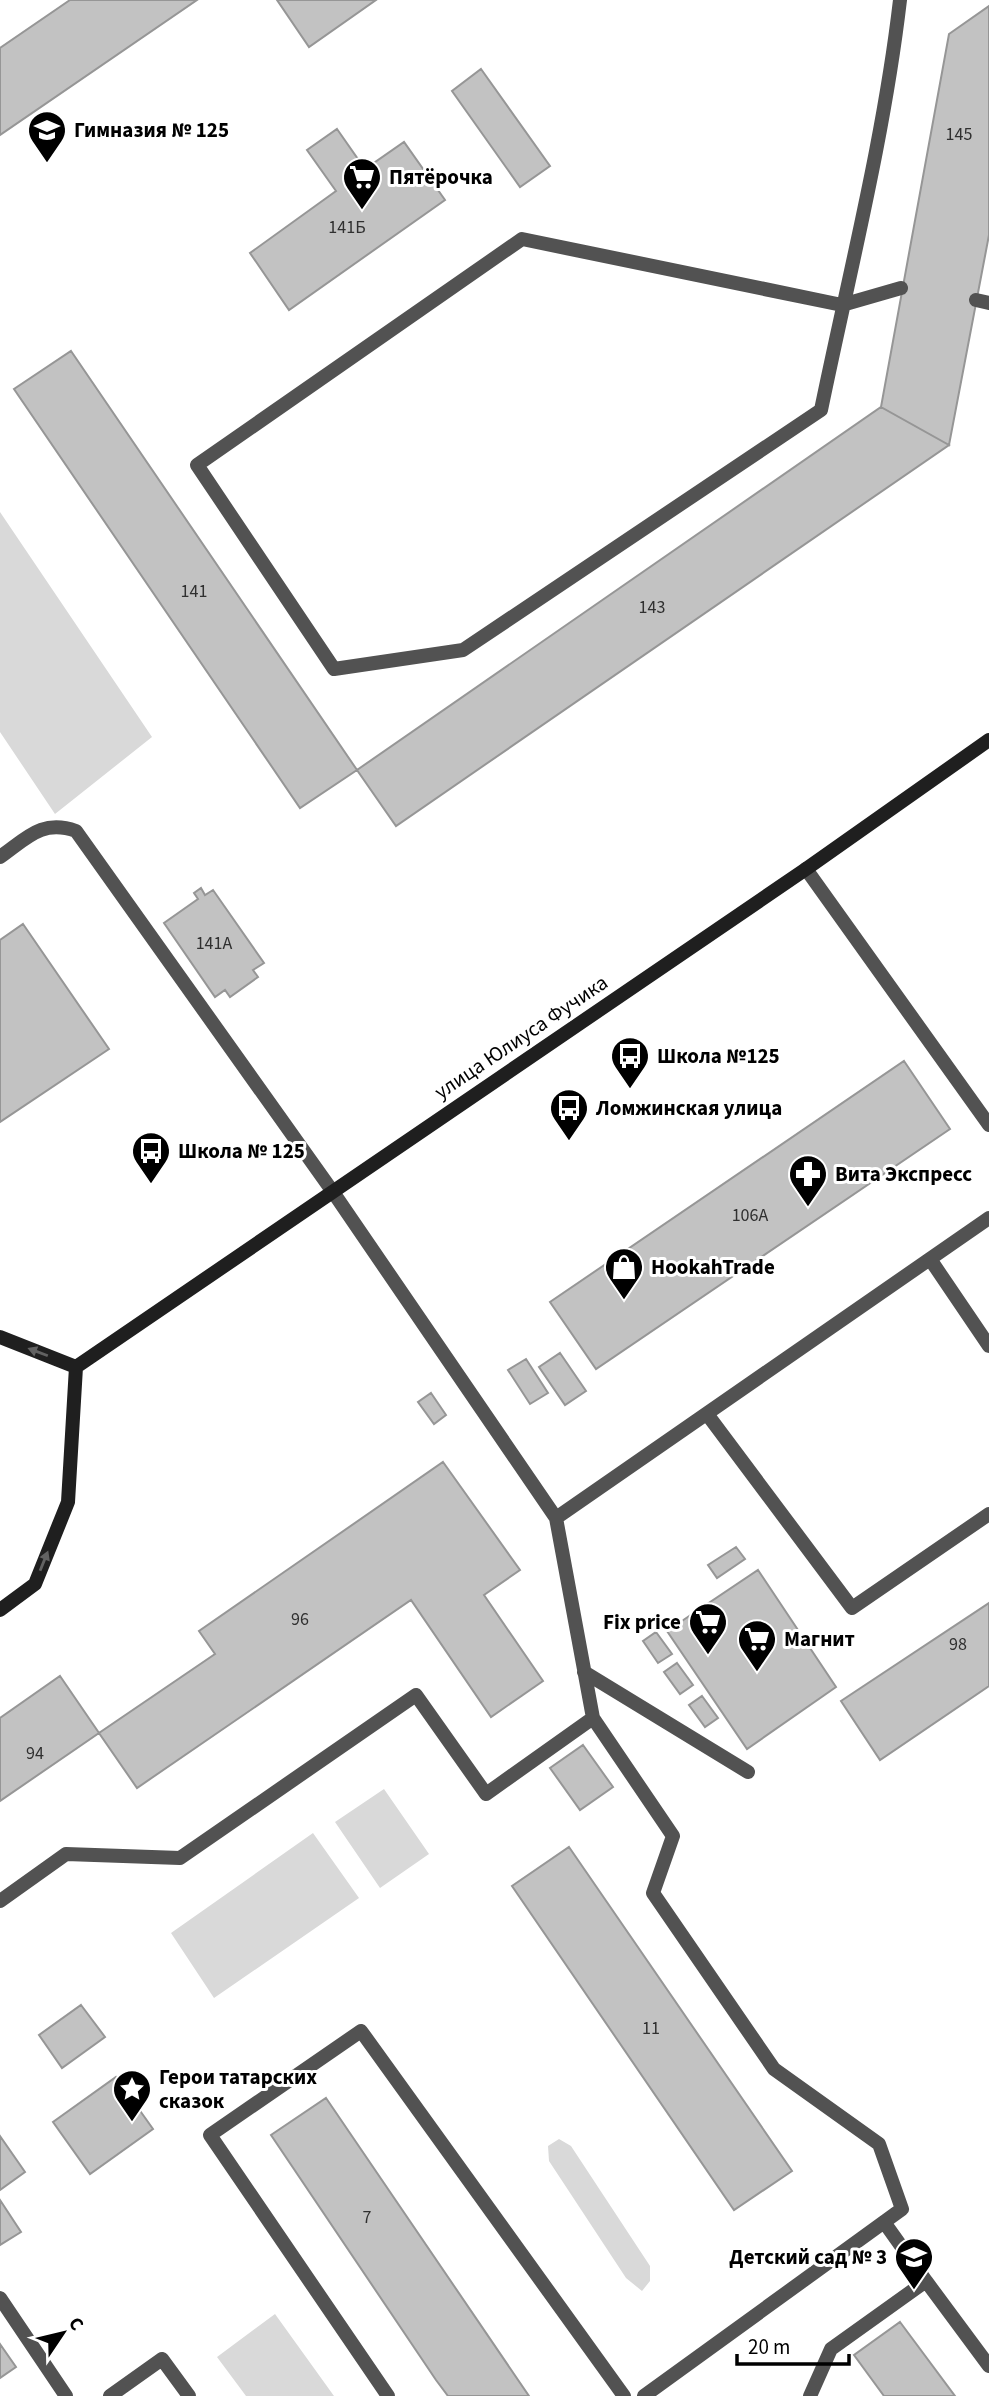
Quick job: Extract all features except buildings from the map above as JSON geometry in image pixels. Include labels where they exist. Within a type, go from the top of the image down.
[{"type":"main road","name":"улица Юлиуса Фучика","points":[[76,1367],[806,869],[989,740]]},
{"type":"main road","points":[[0,1337],[76,1367],[68,1502],[35,1584],[0,1610]]},
{"type":"lane","points":[[900,0],[893,55],[842,305],[821,410],[463,650],[334,669],[197,465],[522,239],[842,305],[901,288]]},
{"type":"lane","points":[[0,857],[41,829],[60,825],[76,831],[333,1192],[556,1518],[593,1718],[673,1836],[653,1893],[774,2069],[879,2144],[902,2209],[644,2396]]},
{"type":"lane","points":[[806,869],[989,1125]]},
{"type":"lane","points":[[556,1518],[989,1218]]},
{"type":"lane","points":[[930,1259],[989,1346]]},
{"type":"lane","points":[[706,1414],[852,1608],[989,1514]]},
{"type":"lane","points":[[584,1672],[748,1772]]},
{"type":"lane","points":[[0,1901],[66,1854],[180,1858],[416,1695],[486,1794],[593,1718]]},
{"type":"lane","points":[[388,2396],[210,2135],[361,2031],[624,2396]]},
{"type":"lane","points":[[884,2222],[989,2366]]},
{"type":"lane","points":[[810,2396],[831,2349],[926,2281]]},
{"type":"lane","points":[[0,2298],[66,2396]]},
{"type":"lane","points":[[110,2396],[162,2359],[189,2396]]},
{"type":"shaded area","points":[[0,512],[152,737],[55,814],[0,732]]},
{"type":"shaded area","points":[[384,1789],[429,1854],[380,1888],[335,1822]]},
{"type":"shaded area","points":[[313,1833],[359,1898],[214,1998],[171,1933]]},
{"type":"shaded area","points":[[559,2139],[571,2146],[650,2266],[650,2281],[642,2291],[626,2278],[549,2161],[548,2146]]},
{"type":"shaded area","points":[[275,2314],[334,2396],[246,2396],[217,2357]]},
{"type":"place","name":"Гимназия № 125","points":[[47,164]]},
{"type":"place","name":"Пятёрочка","points":[[362,211]]},
{"type":"place","name":"Школа №125","points":[[630,1090]]},
{"type":"place","name":"Ломжинская улица","points":[[569,1142]]},
{"type":"place","name":"Школа № 125","points":[[151,1185]]},
{"type":"place","name":"Вита Экспресс","points":[[808,1208]]},
{"type":"place","name":"HookahTrade","points":[[624,1301]]},
{"type":"place","name":"Fix price","points":[[708,1656]]},
{"type":"place","name":"Магнит","points":[[757,1673]]},
{"type":"place","name":"Герои татарских сказок","points":[[132,2123]]},
{"type":"place","name":"Детский сад № 3","points":[[914,2291]]}]
